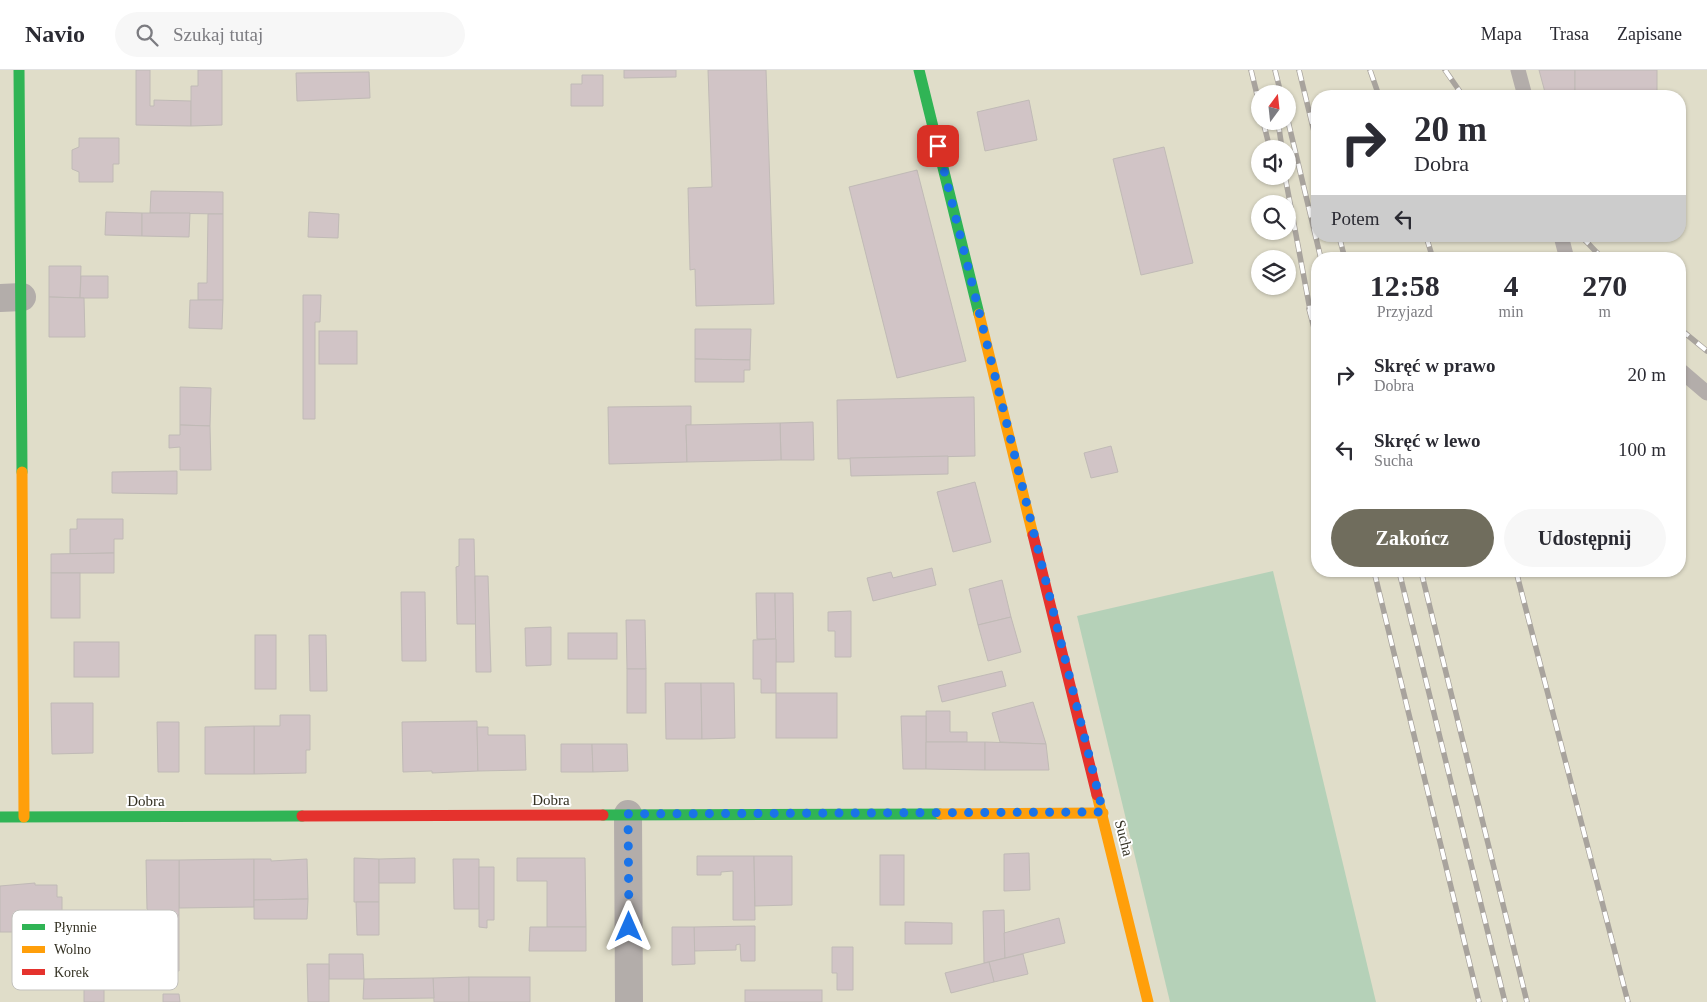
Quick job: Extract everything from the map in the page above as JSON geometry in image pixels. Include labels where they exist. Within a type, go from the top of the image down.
[{"type":"street","points":[[19,70],[11,298],[24,816]]},
{"type":"street","name":"Sucha","points":[[919,70],[1103,812],[1148,1002]]},
{"type":"street","name":"Dobra","points":[[0,817],[1103,812]]},
{"type":"street","points":[[628,814],[629,1002]]},
{"type":"lane","points":[[1518,70],[1523,90]]},
{"type":"lane","points":[[1686,375],[1707,393]]},
{"type":"green space","points":[[1273,571],[1376,1002],[1170,1002],[1077,616]]},
{"type":"building","points":[[136,70],[150,70],[150,106],[154,106],[154,100],[191,101],[191,126],[136,125]]},
{"type":"building","points":[[198,70],[222,70],[222,125],[191,126],[191,86],[198,86]]},
{"type":"building","points":[[624,70],[676,70],[676,77],[624,78]]},
{"type":"building","points":[[708,70],[766,70],[774,304],[696,306],[695,269],[690,270],[688,188],[712,187]]},
{"type":"building","points":[[1539,70],[1575,70],[1575,90],[1544,90]]},
{"type":"building","points":[[1575,70],[1657,70],[1657,90],[1575,90]]},
{"type":"building","points":[[369,72],[370,98],[297,101],[296,73]]},
{"type":"building","points":[[582,75],[603,75],[603,106],[571,106],[571,84],[582,84]]},
{"type":"building","points":[[1029,100],[1037,140],[985,151],[977,112]]},
{"type":"building","points":[[79,138],[119,138],[119,164],[113,164],[113,182],[79,182],[79,172],[72,169],[72,150],[79,147]]},
{"type":"building","points":[[1164,147],[1193,263],[1141,275],[1113,159]]},
{"type":"building","points":[[917,170],[966,361],[897,378],[849,187]]},
{"type":"building","points":[[151,191],[223,192],[223,214],[150,213]]},
{"type":"building","points":[[106,212],[142,213],[142,236],[105,235]]},
{"type":"building","points":[[309,212],[339,214],[338,238],[308,237]]},
{"type":"building","points":[[142,213],[190,213],[189,237],[142,236]]},
{"type":"building","points":[[208,214],[223,214],[223,300],[198,300],[198,283],[207,283]]},
{"type":"building","points":[[49,266],[81,266],[80,298],[49,297]]},
{"type":"building","points":[[81,276],[108,276],[108,298],[80,298]]},
{"type":"building","points":[[303,295],[321,295],[320,322],[315,322],[315,419],[303,419]]},
{"type":"building","points":[[49,297],[84,298],[85,337],[49,337]]},
{"type":"building","points":[[190,300],[223,300],[222,329],[189,328]]},
{"type":"building","points":[[695,329],[751,329],[750,360],[695,359]]},
{"type":"building","points":[[319,331],[357,331],[357,364],[319,364]]},
{"type":"building","points":[[695,359],[750,360],[750,370],[744,370],[744,382],[695,382]]},
{"type":"building","points":[[180,387],[211,388],[210,426],[180,425]]},
{"type":"building","points":[[974,397],[975,456],[838,459],[837,400]]},
{"type":"building","points":[[691,406],[691,425],[686,425],[687,462],[609,464],[608,407]]},
{"type":"building","points":[[813,422],[814,460],[781,460],[780,423]]},
{"type":"building","points":[[780,423],[781,460],[687,462],[686,425]]},
{"type":"building","points":[[180,425],[210,426],[211,470],[180,470],[180,447],[169,448],[169,435],[180,435]]},
{"type":"building","points":[[1111,446],[1118,472],[1091,478],[1084,453]]},
{"type":"building","points":[[948,456],[948,474],[851,476],[850,458]]},
{"type":"building","points":[[177,471],[177,494],[112,493],[112,472]]},
{"type":"building","points":[[975,482],[991,542],[953,552],[937,492]]},
{"type":"building","points":[[77,519],[123,519],[123,539],[114,539],[114,553],[70,554],[70,529],[77,529]]},
{"type":"building","points":[[459,539],[474,539],[476,624],[457,624],[456,567],[459,566]]},
{"type":"building","points":[[114,553],[114,573],[51,573],[51,554]]},
{"type":"building","points":[[932,568],[936,585],[873,601],[867,578],[891,572],[893,578]]},
{"type":"building","points":[[51,573],[80,573],[80,618],[51,618]]},
{"type":"building","points":[[475,576],[488,576],[491,672],[476,672]]},
{"type":"building","points":[[1002,580],[1011,617],[978,625],[969,589]]},
{"type":"building","points":[[401,592],[425,592],[426,661],[402,661]]},
{"type":"building","points":[[756,593],[775,593],[776,639],[757,639]]},
{"type":"building","points":[[775,593],[793,593],[794,662],[776,662]]},
{"type":"building","points":[[851,611],[851,657],[835,657],[835,631],[828,631],[828,612]]},
{"type":"building","points":[[1011,617],[1021,652],[988,661],[978,625]]},
{"type":"building","points":[[626,620],[645,620],[646,669],[627,669]]},
{"type":"building","points":[[551,627],[551,665],[526,666],[525,628]]},
{"type":"building","points":[[568,633],[617,633],[617,659],[568,659]]},
{"type":"building","points":[[255,635],[276,635],[276,689],[255,689]]},
{"type":"building","points":[[309,635],[326,635],[327,691],[310,691]]},
{"type":"building","points":[[776,639],[776,693],[761,693],[761,679],[753,679],[753,640]]},
{"type":"building","points":[[74,642],[119,642],[119,677],[74,677]]},
{"type":"building","points":[[627,669],[646,669],[646,713],[627,713]]},
{"type":"building","points":[[1002,671],[1006,686],[942,702],[938,686]]},
{"type":"building","points":[[665,683],[701,683],[702,739],[666,739]]},
{"type":"building","points":[[701,683],[734,683],[735,738],[702,739]]},
{"type":"building","points":[[776,693],[837,693],[837,738],[776,738]]},
{"type":"building","points":[[1033,702],[1046,744],[1000,742],[992,713]]},
{"type":"building","points":[[51,703],[93,703],[93,753],[52,754]]},
{"type":"building","points":[[926,711],[950,711],[950,732],[967,732],[967,742],[926,742]]},
{"type":"building","points":[[280,715],[310,715],[310,750],[306,750],[306,773],[254,774],[254,726],[280,726]]},
{"type":"building","points":[[901,716],[926,716],[926,769],[903,769]]},
{"type":"building","points":[[477,721],[478,771],[403,772],[402,722]]},
{"type":"building","points":[[157,722],[179,722],[179,772],[158,772]]},
{"type":"building","points":[[254,726],[254,774],[205,774],[205,727]]},
{"type":"building","points":[[477,727],[488,727],[488,735],[525,735],[526,770],[478,771]]},
{"type":"building","points":[[926,742],[985,742],[985,770],[926,769]]},
{"type":"building","points":[[985,742],[1046,744],[1049,770],[985,770]]},
{"type":"building","points":[[561,744],[592,744],[593,772],[561,772]]},
{"type":"building","points":[[592,744],[627,744],[628,771],[593,772]]},
{"type":"building","points":[[1029,853],[1030,890],[1004,891],[1004,854]]},
{"type":"building","points":[[880,855],[904,855],[904,905],[880,905]]},
{"type":"building","points":[[697,856],[754,856],[755,920],[733,920],[733,871],[721,872],[721,875],[697,875]]},
{"type":"building","points":[[754,856],[792,856],[792,905],[755,906]]},
{"type":"building","points":[[354,858],[379,859],[379,902],[354,902]]},
{"type":"building","points":[[415,858],[415,883],[379,883],[379,859]]},
{"type":"building","points":[[517,858],[585,858],[586,927],[547,927],[547,881],[517,881]]},
{"type":"building","points":[[254,859],[254,907],[179,908],[179,860]]},
{"type":"building","points":[[254,859],[271,859],[271,861],[307,859],[308,899],[254,900]]},
{"type":"building","points":[[453,859],[479,859],[479,909],[454,909]]},
{"type":"building","points":[[146,860],[179,860],[179,915],[178,910],[147,909]]},
{"type":"building","points":[[479,867],[494,867],[494,920],[487,920],[487,928],[479,927]]},
{"type":"building","points":[[35,883],[35,885],[57,885],[57,897],[62,897],[62,910],[12,910],[12,932],[0,932],[0,886]]},
{"type":"building","points":[[308,899],[307,919],[254,919],[254,900]]},
{"type":"building","points":[[356,902],[379,902],[379,935],[357,935]]},
{"type":"building","points":[[1004,910],[1005,958],[984,963],[983,911]]},
{"type":"building","points":[[179,915],[179,971],[178,971]]},
{"type":"building","points":[[1059,918],[1065,943],[1005,958],[1004,933]]},
{"type":"building","points":[[905,922],[952,923],[952,944],[905,944]]},
{"type":"building","points":[[755,926],[755,961],[741,961],[740,944],[736,945],[736,950],[694,951],[694,927]]},
{"type":"building","points":[[530,927],[586,927],[586,951],[529,951]]},
{"type":"building","points":[[672,927],[694,927],[695,964],[672,965]]},
{"type":"building","points":[[832,947],[853,947],[853,990],[837,990],[837,973],[832,973]]},
{"type":"building","points":[[329,954],[363,954],[364,979],[329,979]]},
{"type":"building","points":[[1023,954],[1028,974],[994,982],[989,962]]},
{"type":"building","points":[[989,962],[994,982],[951,993],[945,973]]},
{"type":"building","points":[[307,964],[329,964],[329,1002],[308,1002]]},
{"type":"building","points":[[469,977],[469,1002],[434,1002],[433,978]]},
{"type":"building","points":[[469,977],[530,977],[530,1002],[469,1002]]},
{"type":"building","points":[[433,978],[434,998],[363,999],[364,979]]},
{"type":"building","points":[[84,990],[104,990],[104,1002],[84,1002]]},
{"type":"building","points":[[745,990],[822,990],[822,1002],[745,1002]]},
{"type":"building","points":[[163,994],[179,994],[180,1002],[163,1002]]},
{"type":"railway","points":[[1251,70],[1255,85]]},
{"type":"railway","points":[[1275,70],[1279,85]]},
{"type":"railway","points":[[1299,70],[1311,119]]},
{"type":"railway","points":[[1370,70],[1377,90]]},
{"type":"railway","points":[[1445,70],[1459,90]]},
{"type":"railway","points":[[1265,130],[1268,140]]},
{"type":"railway","points":[[1279,130],[1281,140]]},
{"type":"railway","points":[[1290,130],[1311,217]]},
{"type":"railway","points":[[1287,185],[1311,315]]},
{"type":"railway","points":[[1317,242],[1319,252]]},
{"type":"railway","points":[[1341,242],[1343,252]]},
{"type":"railway","points":[[1428,242],[1431,252]]},
{"type":"railway","points":[[1587,242],[1596,252]]},
{"type":"railway","points":[[1309,309],[1311,317]]},
{"type":"railway","points":[[1686,334],[1707,351]]},
{"type":"railway","points":[[1375,577],[1479,1002]]},
{"type":"railway","points":[[1400,577],[1505,1002]]},
{"type":"railway","points":[[1422,577],[1527,1002]]},
{"type":"railway","points":[[1518,577],[1628,1002]]},
{"type":"traffic: fast","points":[[19,70],[22,472]]},
{"type":"traffic: fast","points":[[919,70],[979,314]]},
{"type":"traffic: fast","points":[[603,815],[940,814]]},
{"type":"traffic: fast","points":[[0,817],[302,816]]},
{"type":"traffic: slow","points":[[979,314],[1033,535]]},
{"type":"traffic: slow","points":[[22,472],[24,817]]},
{"type":"traffic: slow","points":[[1097,795],[1148,1002]]},
{"type":"traffic: slow","points":[[940,814],[1103,813]]},
{"type":"traffic: jam","points":[[1033,535],[1097,795]]},
{"type":"traffic: jam","points":[[302,816],[603,815]]},
{"type":"route","points":[[629,927],[628,814],[1103,812],[938,146]]}]
